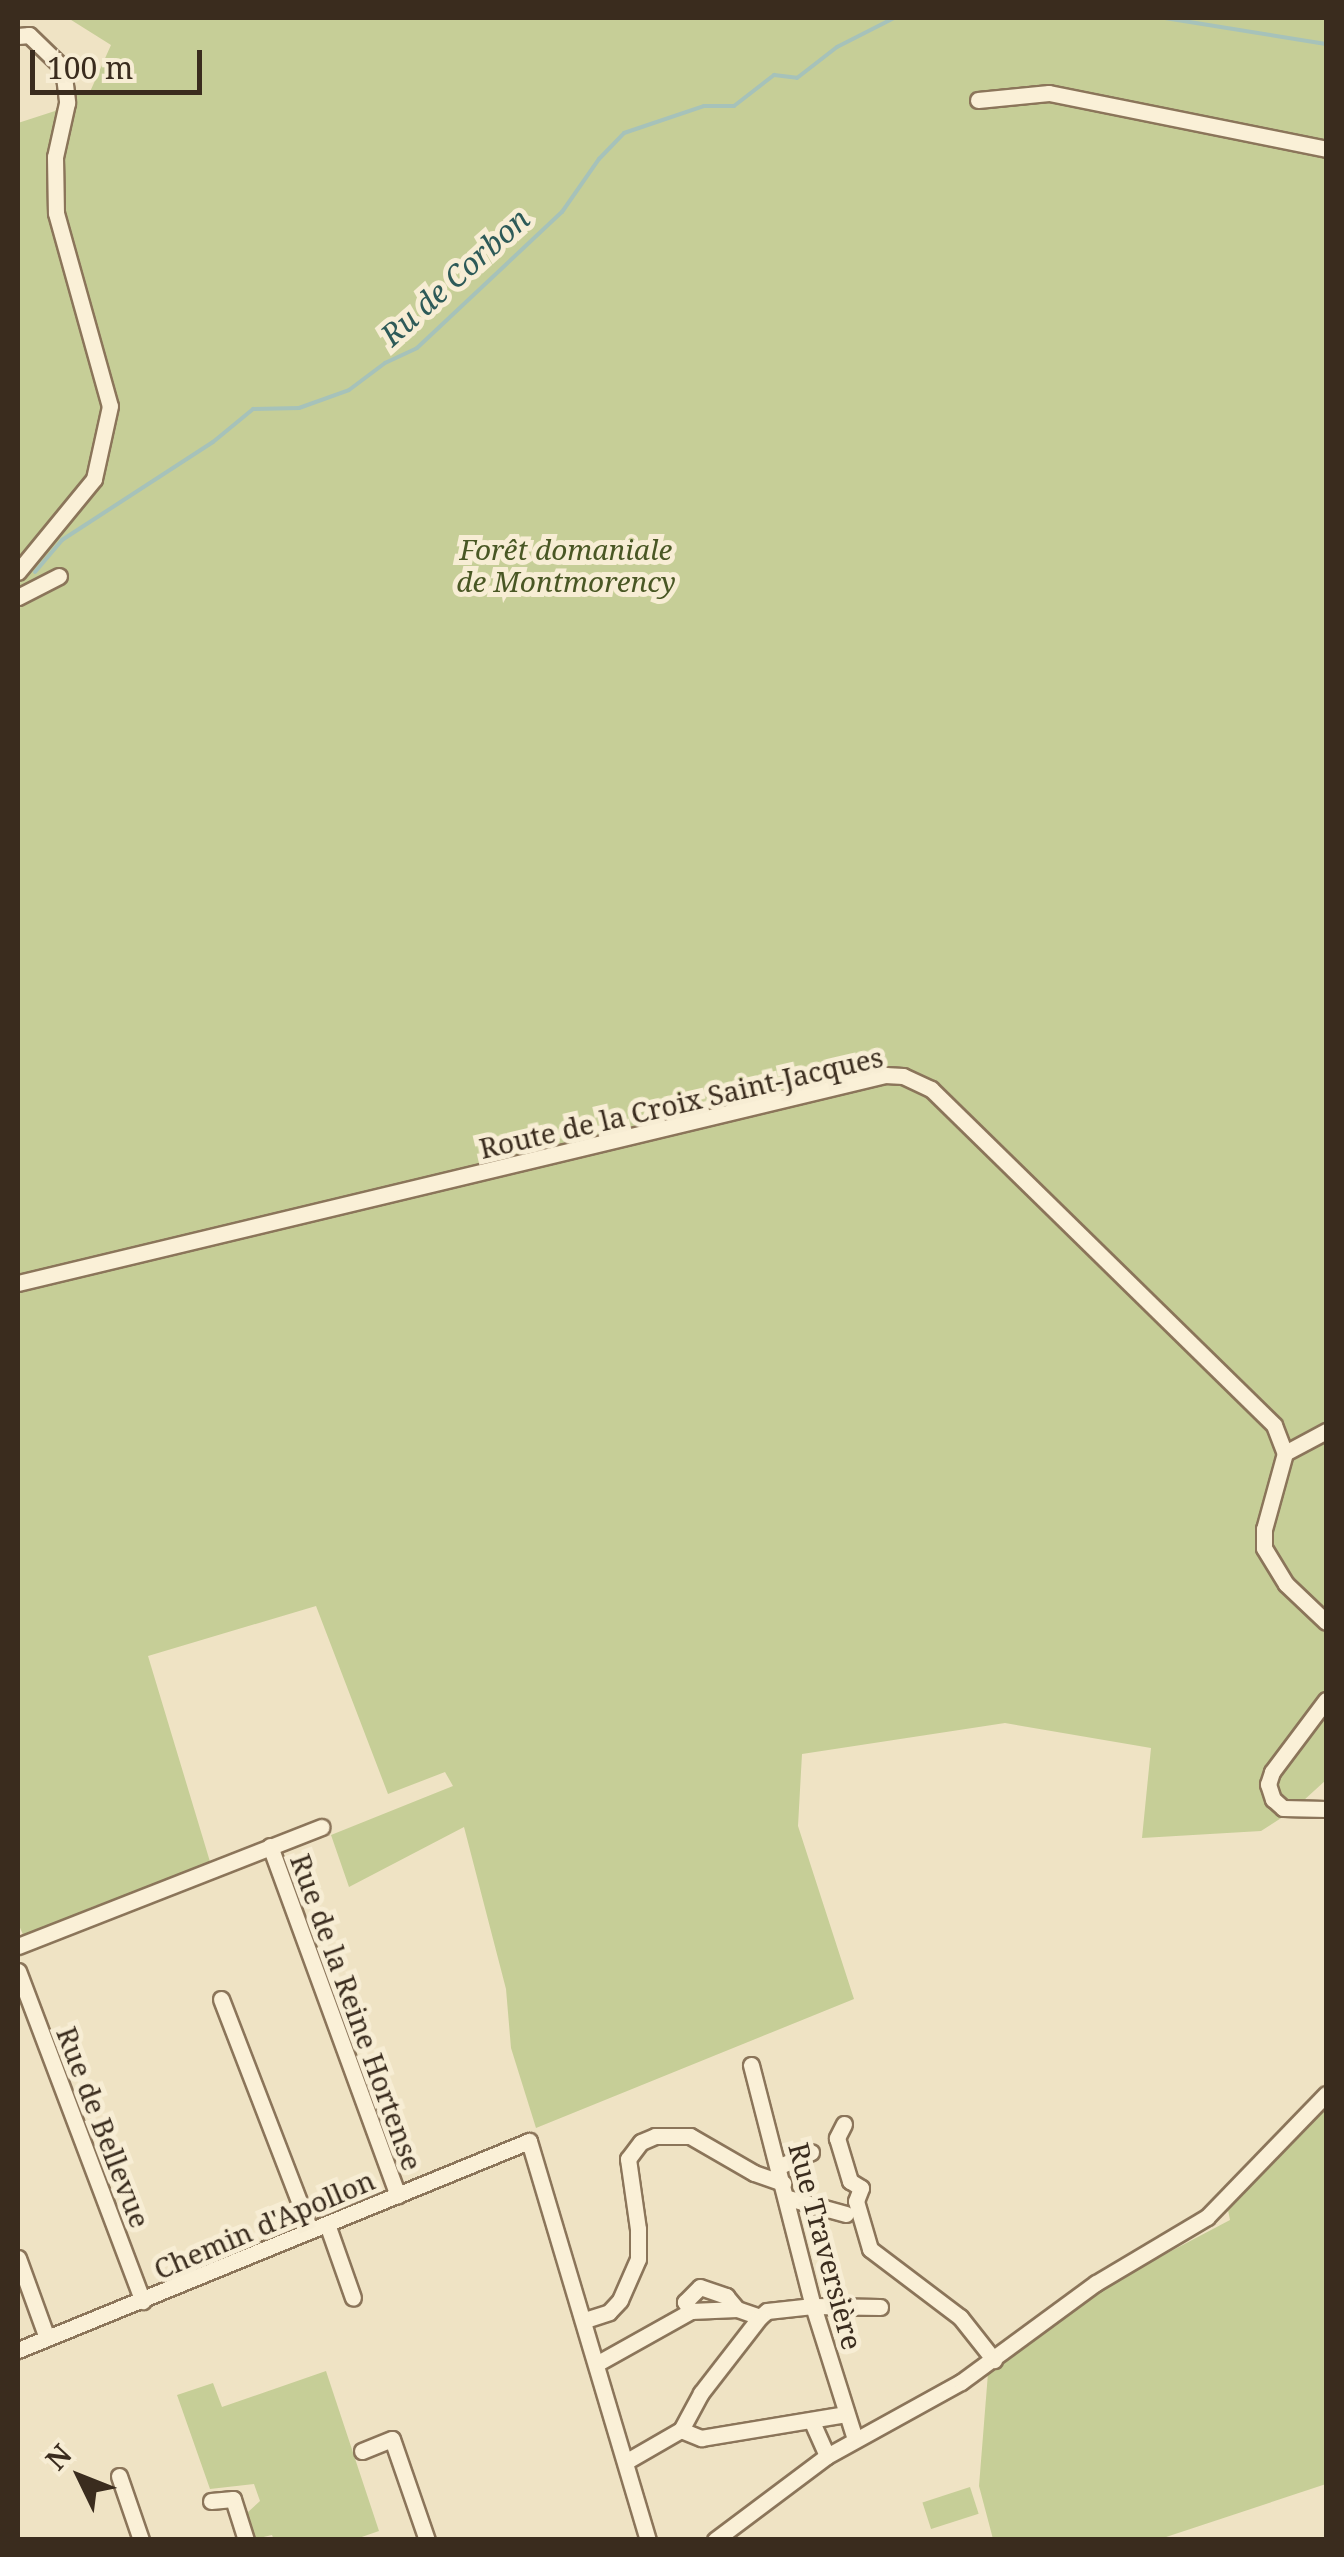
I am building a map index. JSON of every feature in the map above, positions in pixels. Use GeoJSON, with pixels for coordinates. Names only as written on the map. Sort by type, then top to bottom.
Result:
{"type":"FeatureCollection","features":[{"type":"Feature","properties":{"kind":"street"},"geometry":{"type":"LineString","coordinates":[[18,36],[29,36],[64,68],[67,102],[55,157],[56,213],[110,406],[94,479],[18,572]]}},
{"type":"Feature","properties":{"kind":"street"},"geometry":{"type":"LineString","coordinates":[[978,100],[1049,92],[1326,149]]}},
{"type":"Feature","properties":{"kind":"street"},"geometry":{"type":"LineString","coordinates":[[18,598],[59,576]]}},
{"type":"Feature","properties":{"kind":"street","name":"Route de la Croix Saint-Jacques"},"geometry":{"type":"LineString","coordinates":[[18,1283],[885,1076],[904,1076],[931,1089],[1156,1308],[1274,1425],[1285,1453]]}},
{"type":"Feature","properties":{"kind":"street"},"geometry":{"type":"LineString","coordinates":[[1326,1431],[1285,1453],[1264,1529],[1264,1548],[1286,1584],[1326,1622]]}},
{"type":"Feature","properties":{"kind":"street"},"geometry":{"type":"LineString","coordinates":[[1326,1700],[1272,1772],[1268,1784],[1273,1799],[1283,1808],[1326,1809]]}},
{"type":"Feature","properties":{"kind":"street"},"geometry":{"type":"LineString","coordinates":[[18,1946],[321,1827]]}},
{"type":"Feature","properties":{"kind":"street","name":"Rue de la Reine Hortense"},"geometry":{"type":"LineString","coordinates":[[270,1846],[398,2195]]}},
{"type":"Feature","properties":{"kind":"street","name":"Rue de Bellevue"},"geometry":{"type":"LineString","coordinates":[[18,1971],[143,2301]]}},
{"type":"Feature","properties":{"kind":"street"},"geometry":{"type":"LineString","coordinates":[[221,1999],[318,2227],[353,2298]]}},
{"type":"Feature","properties":{"kind":"street","name":"Rue Traversière"},"geometry":{"type":"LineString","coordinates":[[751,2065],[813,2306],[855,2439]]}},
{"type":"Feature","properties":{"kind":"street"},"geometry":{"type":"LineString","coordinates":[[715,2540],[826,2456],[961,2382],[1096,2283],[1207,2217],[1326,2094]]}},
{"type":"Feature","properties":{"kind":"street"},"geometry":{"type":"LineString","coordinates":[[844,2124],[837,2138],[850,2181],[861,2188],[856,2201],[870,2250],[960,2317],[994,2360]]}},
{"type":"Feature","properties":{"kind":"street"},"geometry":{"type":"LineString","coordinates":[[648,2540],[585,2320],[609,2312],[620,2300],[638,2259],[638,2228],[628,2159],[640,2142],[655,2136],[690,2136],[754,2173],[784,2182],[846,2214]]}},
{"type":"Feature","properties":{"kind":"street","name":"Chemin d'Apollon"},"geometry":{"type":"LineString","coordinates":[[18,2350],[529,2141],[585,2320]]}},
{"type":"Feature","properties":{"kind":"street"},"geometry":{"type":"LineString","coordinates":[[784,2182],[811,2152]]}},
{"type":"Feature","properties":{"kind":"street"},"geometry":{"type":"LineString","coordinates":[[18,2258],[47,2338]]}},
{"type":"Feature","properties":{"kind":"street"},"geometry":{"type":"LineString","coordinates":[[691,2311],[685,2302],[700,2288],[726,2296],[736,2309]]}},
{"type":"Feature","properties":{"kind":"street"},"geometry":{"type":"LineString","coordinates":[[627,2461],[681,2430],[701,2392],[767,2312],[813,2306],[880,2308]]}},
{"type":"Feature","properties":{"kind":"street"},"geometry":{"type":"LineString","coordinates":[[598,2364],[691,2311],[736,2309],[760,2317]]}},
{"type":"Feature","properties":{"kind":"street"},"geometry":{"type":"LineString","coordinates":[[681,2430],[701,2438],[846,2414]]}},
{"type":"Feature","properties":{"kind":"street"},"geometry":{"type":"LineString","coordinates":[[812,2422],[826,2456]]}},
{"type":"Feature","properties":{"kind":"street"},"geometry":{"type":"LineString","coordinates":[[362,2450],[392,2440],[427,2540]]}},
{"type":"Feature","properties":{"kind":"street"},"geometry":{"type":"LineString","coordinates":[[118,2476],[141,2540]]}},
{"type":"Feature","properties":{"kind":"street"},"geometry":{"type":"LineString","coordinates":[[211,2500],[233,2499],[246,2540]]}},
{"type":"Feature","properties":{"kind":"green space","name":"Forêt domaniale de Montmorency"},"geometry":{"type":"Polygon","coordinates":[[[68,18],[1326,18],[1326,1430],[1282,1463],[1326,1435],[1326,1780],[1292,1811],[1261,1831],[1142,1838],[1151,1748],[1005,1723],[802,1754],[798,1826],[854,1999],[536,2128],[511,2048],[506,1989],[464,1827],[349,1887],[331,1835],[453,1786],[445,1772],[388,1794],[316,1606],[148,1656],[211,1865],[92,1907],[24,1937],[18,1923],[18,123],[55,111],[66,94],[89,94],[111,45],[68,18]]]}},
{"type":"Feature","properties":{"kind":"green space"},"geometry":{"type":"Polygon","coordinates":[[[1326,2103],[1326,2484],[1157,2540],[993,2539],[979,2486],[988,2373],[1101,2288],[1230,2220],[1228,2210],[1326,2103]]]}},
{"type":"Feature","properties":{"kind":"green space"},"geometry":{"type":"Polygon","coordinates":[[[326,2371],[379,2531],[356,2539],[274,2540],[272,2535],[255,2539],[247,2513],[260,2501],[254,2484],[210,2489],[177,2395],[213,2383],[222,2407],[326,2371]]]}},
{"type":"Feature","properties":{"kind":"green space"},"geometry":{"type":"Polygon","coordinates":[[[970,2487],[979,2514],[931,2529],[922,2502],[970,2487]]]}},
{"type":"Feature","properties":{"kind":"waterway","name":"Ru de Corbon"},"geometry":{"type":"LineString","coordinates":[[35,572],[62,540],[213,442],[253,409],[299,408],[349,390],[385,363],[417,348],[562,212],[599,159],[624,133],[704,106],[734,106],[774,75],[797,78],[837,47],[894,18]]}},
{"type":"Feature","properties":{"kind":"waterway","name":"Ru de Corbon"},"geometry":{"type":"LineString","coordinates":[[1165,18],[1326,44]]}}]}
